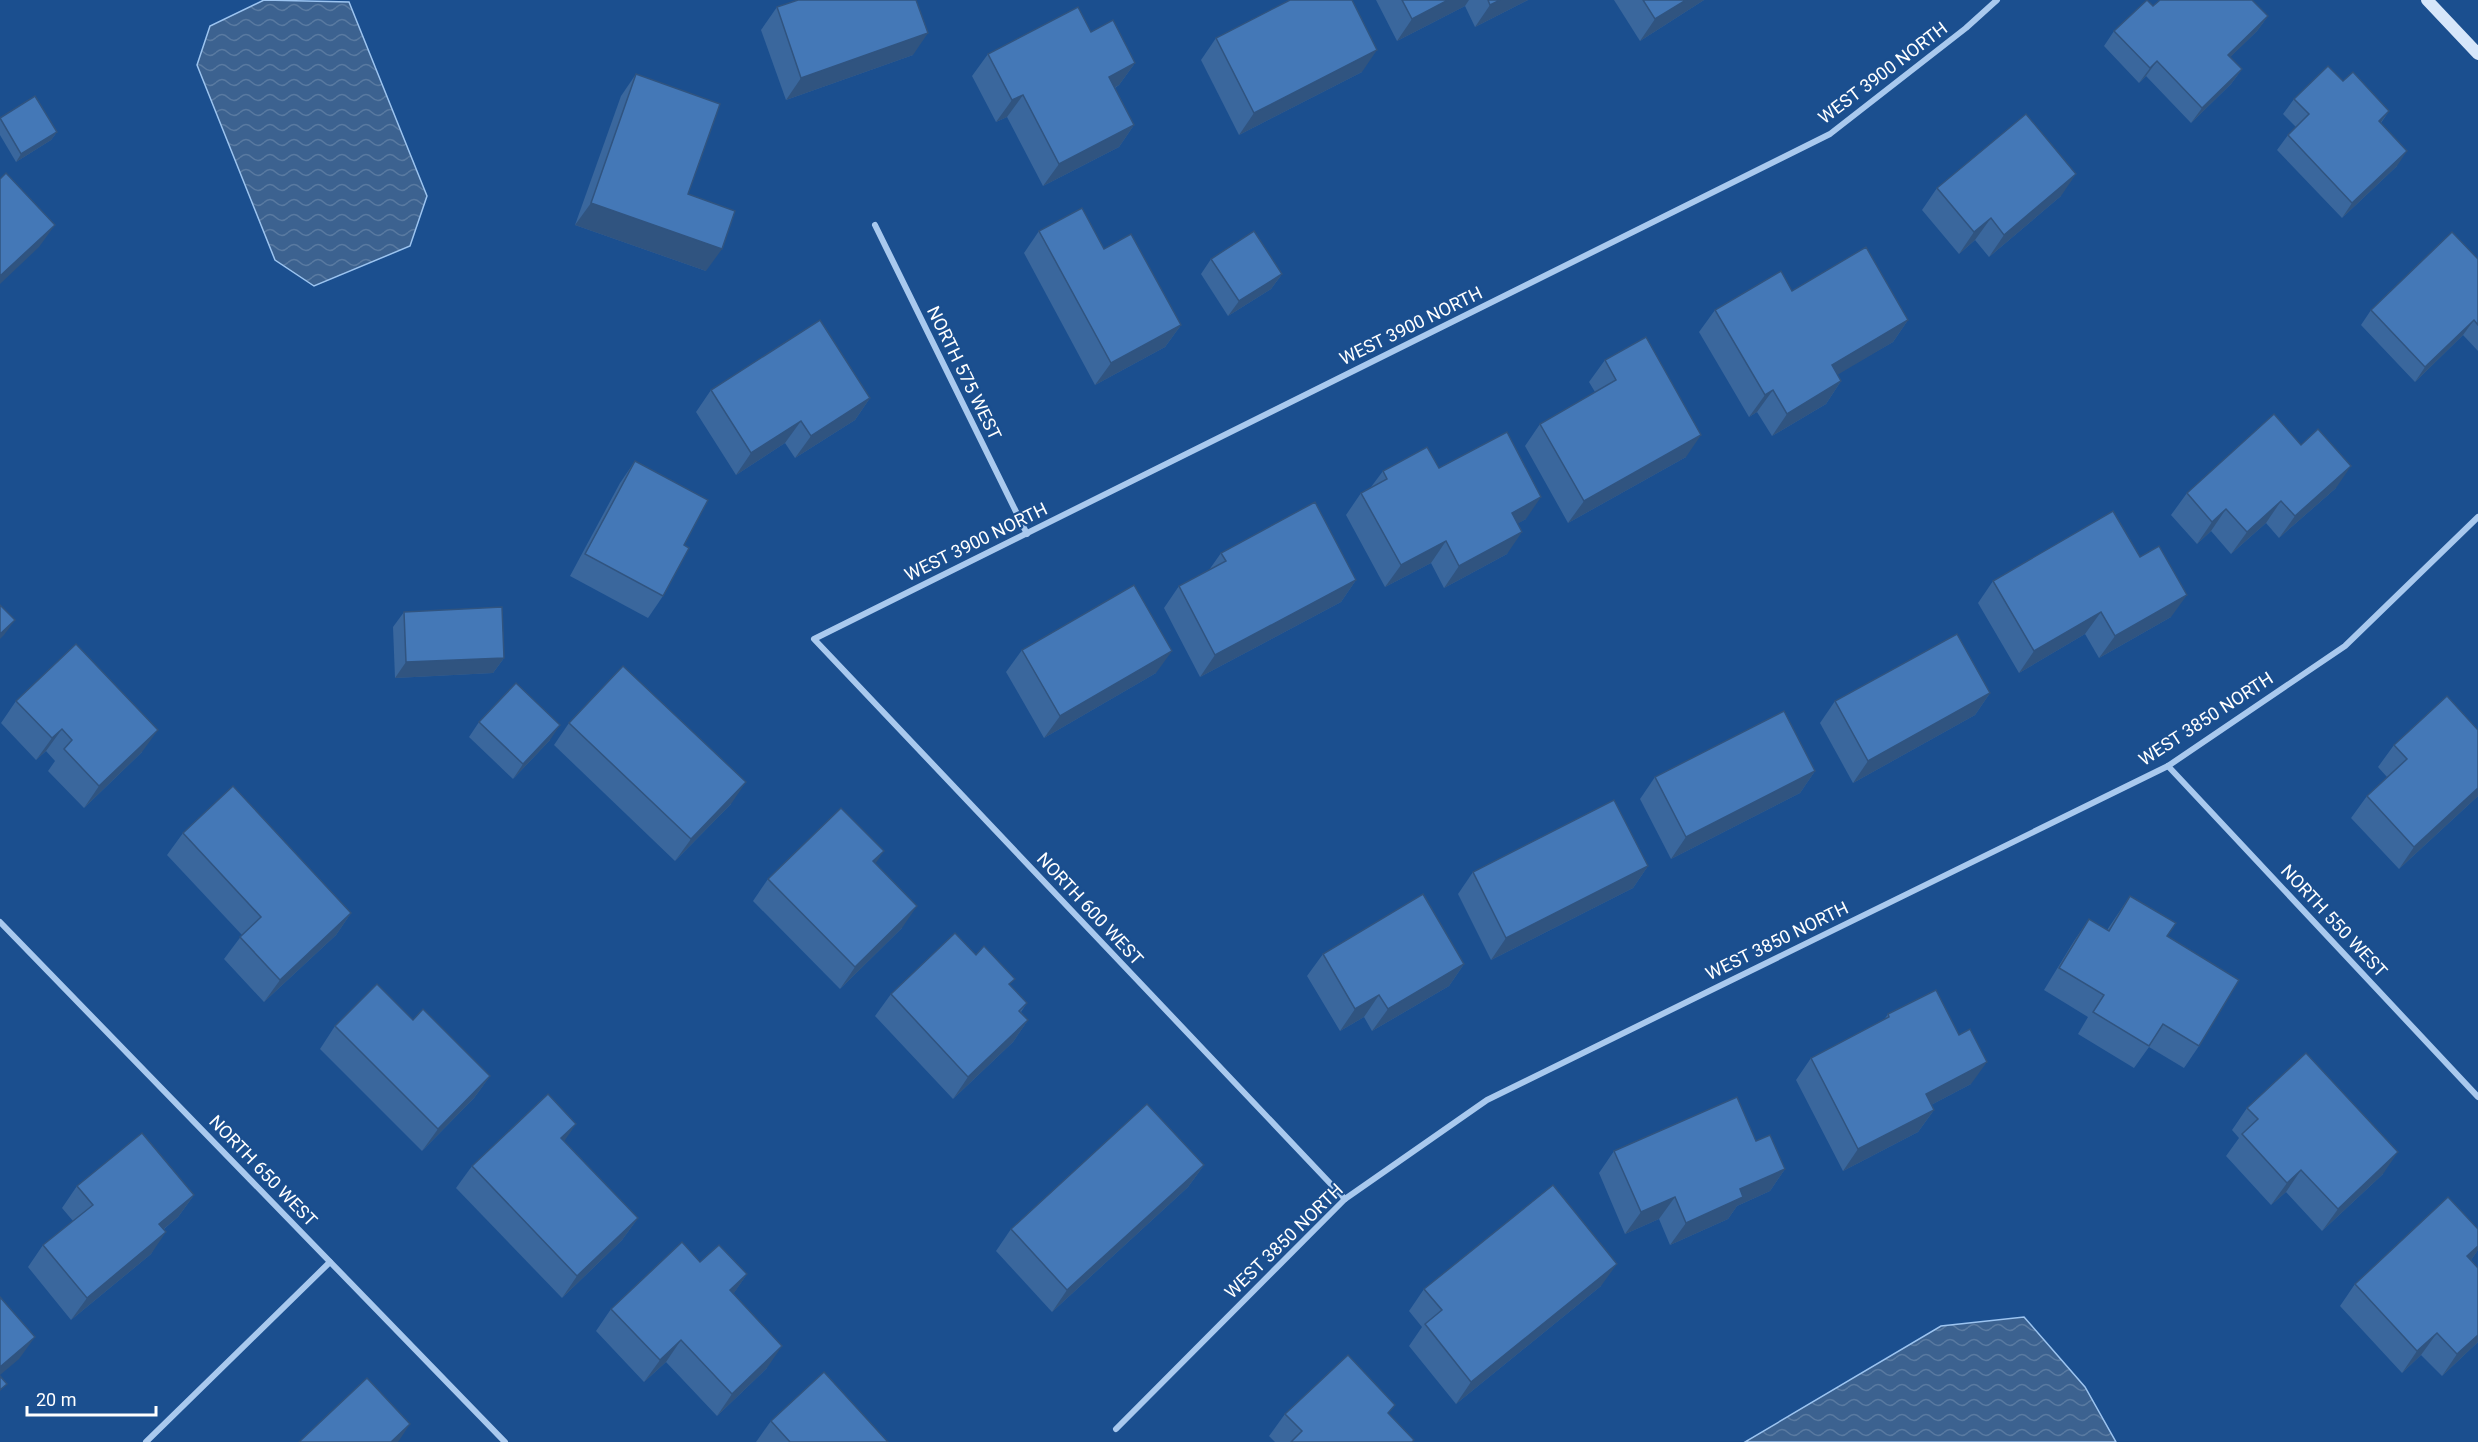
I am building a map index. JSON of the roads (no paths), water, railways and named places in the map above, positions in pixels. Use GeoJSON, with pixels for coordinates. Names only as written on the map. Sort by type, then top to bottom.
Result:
{"type":"FeatureCollection","features":[{"type":"Feature","properties":{"kind":"street","name":"WEST 3900 NORTH"},"geometry":{"type":"LineString","coordinates":[[814,639],[1830,134],[1966,28],[1997,0]]}},
{"type":"Feature","properties":{"kind":"street"},"geometry":{"type":"LineString","coordinates":[[2427,0],[2478,54]]}},
{"type":"Feature","properties":{"kind":"street","name":"NORTH 575 WEST"},"geometry":{"type":"LineString","coordinates":[[875,225],[1027,534]]}},
{"type":"Feature","properties":{"kind":"street","name":"WEST 3850 NORTH"},"geometry":{"type":"LineString","coordinates":[[1116,1429],[1345,1199],[1487,1100],[2168,766],[2345,646],[2478,517]]}},
{"type":"Feature","properties":{"kind":"street","name":"NORTH 600 WEST"},"geometry":{"type":"LineString","coordinates":[[814,639],[1345,1199]]}},
{"type":"Feature","properties":{"kind":"street","name":"NORTH 550 WEST"},"geometry":{"type":"LineString","coordinates":[[2168,766],[2478,1097]]}},
{"type":"Feature","properties":{"kind":"street","name":"NORTH 650 WEST"},"geometry":{"type":"LineString","coordinates":[[0,922],[505,1442]]}},
{"type":"Feature","properties":{"kind":"street"},"geometry":{"type":"LineString","coordinates":[[146,1442],[330,1262]]}},
{"type":"Feature","properties":{"kind":"water"},"geometry":{"type":"Polygon","coordinates":[[[264,0],[349,2],[427,196],[410,246],[314,286],[275,260],[197,65],[210,26],[264,0]]]}},
{"type":"Feature","properties":{"kind":"water"},"geometry":{"type":"Polygon","coordinates":[[[2024,1317],[2085,1387],[2116,1442],[1745,1442],[1941,1326],[2024,1317]]]}}]}
